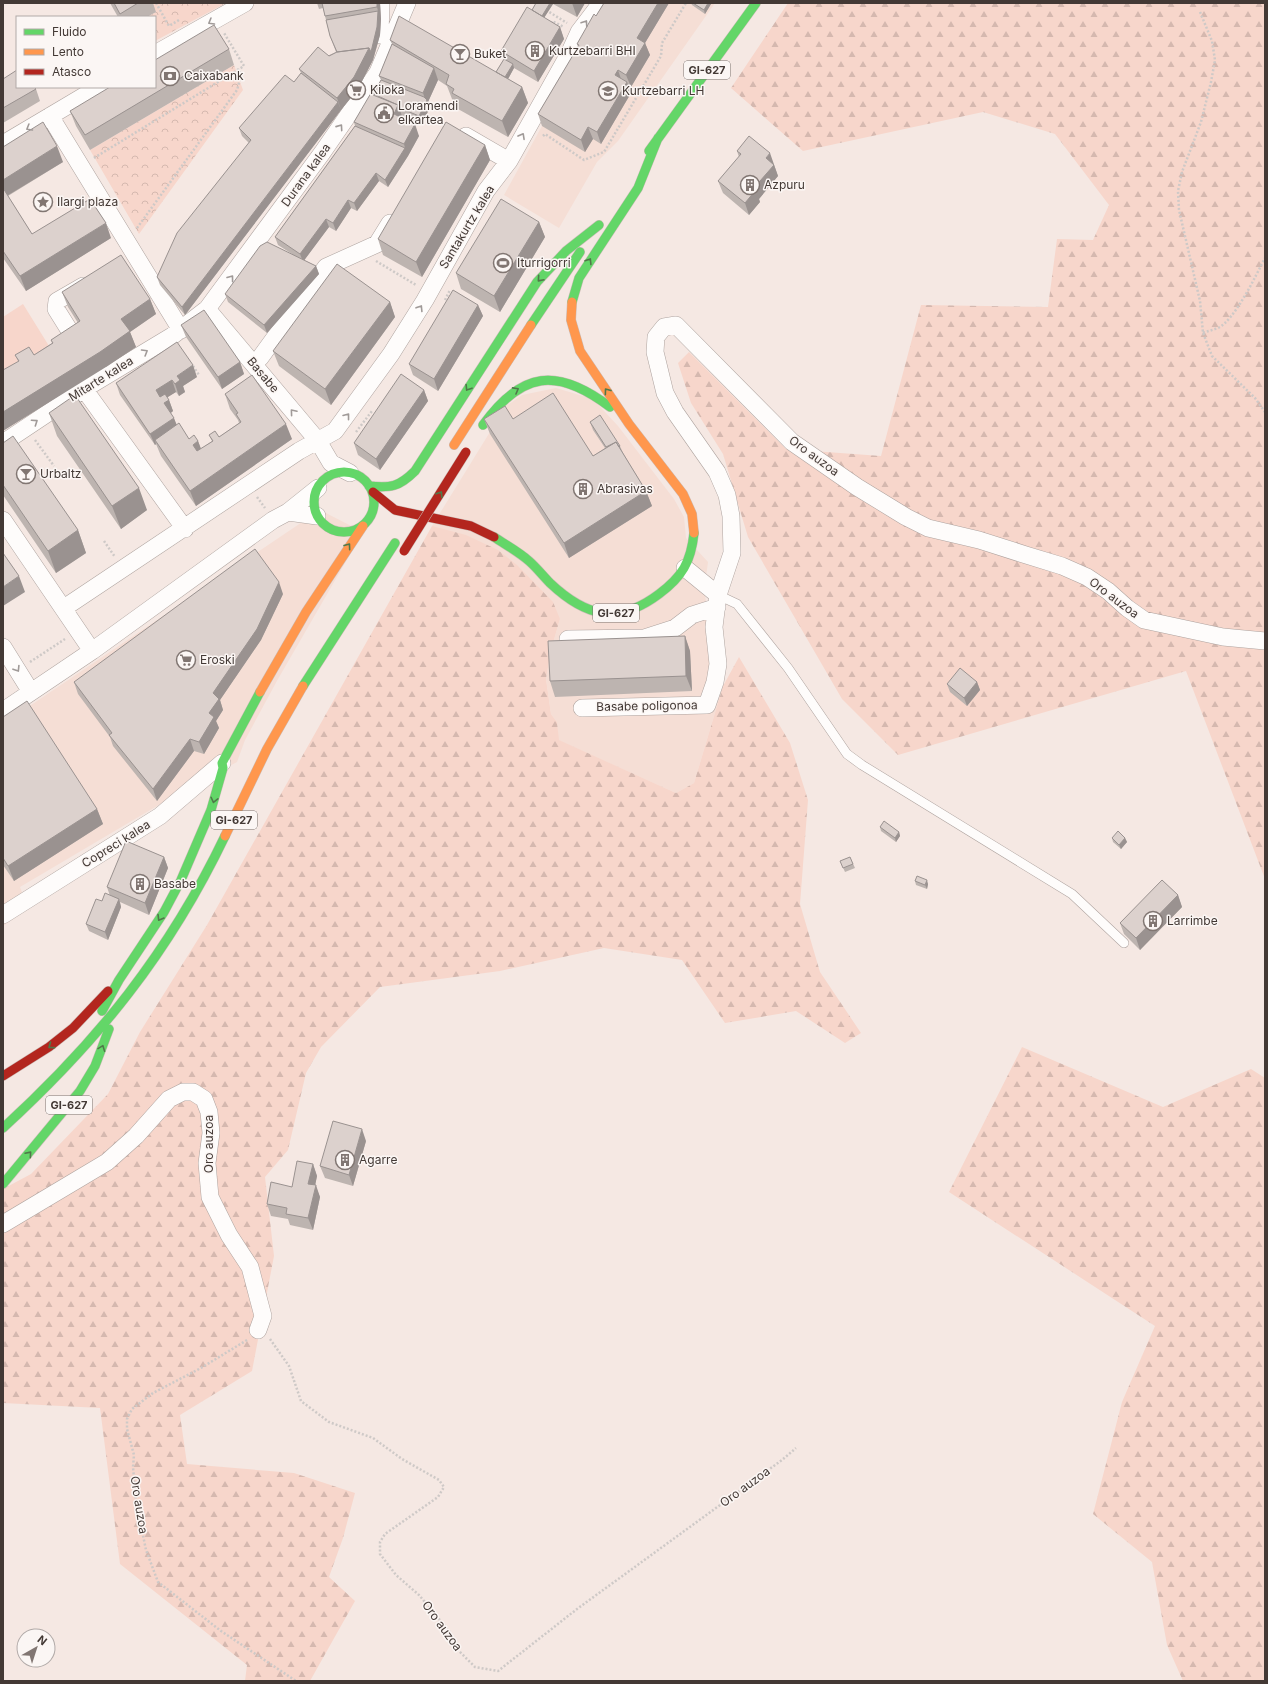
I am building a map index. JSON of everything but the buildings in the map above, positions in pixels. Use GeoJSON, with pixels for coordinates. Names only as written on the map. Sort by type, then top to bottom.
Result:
{"type":"FeatureCollection","features":[{"type":"Feature","properties":{"kind":"main road","name":"GI-627"},"geometry":{"type":"LineString","coordinates":[[633,175],[756,3]]}},
{"type":"Feature","properties":{"kind":"main road","name":"GI-627"},"geometry":{"type":"LineString","coordinates":[[350,473],[360,476],[388,513],[471,526],[489,533],[530,561],[551,584],[578,605],[601,614],[623,613],[643,606],[670,586],[685,568],[692,551],[694,532],[692,514],[683,494],[629,424],[580,351],[571,320],[573,296],[579,278],[638,188],[658,138]]}},
{"type":"Feature","properties":{"kind":"main road"},"geometry":{"type":"LineString","coordinates":[[371,489],[389,488],[406,479],[414,471],[536,282],[566,251],[601,221],[510,357],[452,448]]}},
{"type":"Feature","properties":{"kind":"main road","name":"GI-627"},"geometry":{"type":"LineString","coordinates":[[477,434],[497,404],[506,396],[519,388],[546,380],[571,382],[583,387],[598,396],[629,424]]}},
{"type":"Feature","properties":{"kind":"main road"},"geometry":{"type":"LineString","coordinates":[[402,554],[468,449]]}},
{"type":"Feature","properties":{"kind":"main road"},"geometry":{"type":"LineString","coordinates":[[326,476],[314,497],[314,506],[317,516],[334,534],[350,532],[388,513]]}},
{"type":"Feature","properties":{"kind":"main road","name":"GI-627"},"geometry":{"type":"LineString","coordinates":[[3,1076],[49,1047],[73,1028],[119,980],[149,938],[181,880],[211,810],[223,768],[222,763],[278,658],[334,566],[365,524],[374,507],[371,489]]}},
{"type":"Feature","properties":{"kind":"main road"},"geometry":{"type":"LineString","coordinates":[[407,523],[419,504]]}},
{"type":"Feature","properties":{"kind":"main road","name":"GI-627"},"geometry":{"type":"LineString","coordinates":[[3,1128],[65,1071],[115,1014],[175,928],[225,837],[267,749],[293,703],[397,540]]}},
{"type":"Feature","properties":{"kind":"main road"},"geometry":{"type":"LineString","coordinates":[[334,552],[334,566]]}},
{"type":"Feature","properties":{"kind":"main road","name":"GI-627"},"geometry":{"type":"LineString","coordinates":[[345,621],[377,590]]}},
{"type":"Feature","properties":{"kind":"main road","name":"GI-627"},"geometry":{"type":"LineString","coordinates":[[96,1019],[110,999],[119,980]]}},
{"type":"Feature","properties":{"kind":"main road","name":"GI-627"},"geometry":{"type":"LineString","coordinates":[[3,1184],[80,1091],[95,1066],[115,1014]]}},
{"type":"Feature","properties":{"kind":"main road","name":"GI-627"},"geometry":{"type":"LineString","coordinates":[[33,1102],[39,1085],[59,1059]]}},
{"type":"Feature","properties":{"kind":"street"},"geometry":{"type":"LineString","coordinates":[[156,53],[244,3]]}},
{"type":"Feature","properties":{"kind":"street"},"geometry":{"type":"LineString","coordinates":[[381,3],[380,35],[405,31],[418,39]]}},
{"type":"Feature","properties":{"kind":"street","name":"Durana kalea"},"geometry":{"type":"LineString","coordinates":[[181,330],[207,308],[265,244],[378,72],[406,3]]}},
{"type":"Feature","properties":{"kind":"street","name":"Santakurtz kalea"},"geometry":{"type":"LineString","coordinates":[[64,608],[185,529],[299,451],[335,431],[391,354],[436,280],[486,191],[509,161],[569,54],[579,32],[601,3]]}},
{"type":"Feature","properties":{"kind":"street"},"geometry":{"type":"LineString","coordinates":[[3,144],[97,88]]}},
{"type":"Feature","properties":{"kind":"street"},"geometry":{"type":"LineString","coordinates":[[50,116],[129,257],[181,330]]}},
{"type":"Feature","properties":{"kind":"street"},"geometry":{"type":"LineString","coordinates":[[452,127],[509,161]]}},
{"type":"Feature","properties":{"kind":"street"},"geometry":{"type":"LineString","coordinates":[[260,358],[314,269],[326,267],[377,244],[397,212]]}},
{"type":"Feature","properties":{"kind":"street"},"geometry":{"type":"LineString","coordinates":[[70,333],[56,309],[57,302],[97,277]]}},
{"type":"Feature","properties":{"kind":"street","name":"Basabe"},"geometry":{"type":"LineString","coordinates":[[207,308],[318,441],[326,476]]}},
{"type":"Feature","properties":{"kind":"street","name":"Oro auzoa"},"geometry":{"type":"LineString","coordinates":[[718,601],[732,554],[731,516],[727,495],[717,472],[675,412],[665,393],[655,352],[656,337],[664,327],[676,325],[792,442],[857,487],[911,520],[928,528],[979,540],[1062,566],[1081,574],[1108,591],[1127,608],[1144,620],[1223,637],[1265,641]]}},
{"type":"Feature","properties":{"kind":"street","name":"Mitarte kalea"},"geometry":{"type":"LineString","coordinates":[[3,443],[84,389],[181,330]]}},
{"type":"Feature","properties":{"kind":"street"},"geometry":{"type":"LineString","coordinates":[[84,389],[185,529]]}},
{"type":"Feature","properties":{"kind":"street"},"geometry":{"type":"LineString","coordinates":[[3,711],[92,651],[273,520],[288,512],[326,476],[350,473]]}},
{"type":"Feature","properties":{"kind":"street"},"geometry":{"type":"LineString","coordinates":[[288,512],[317,516]]}},
{"type":"Feature","properties":{"kind":"street"},"geometry":{"type":"LineString","coordinates":[[3,520],[92,651]]}},
{"type":"Feature","properties":{"kind":"street"},"geometry":{"type":"LineString","coordinates":[[568,639],[644,638],[675,628],[692,615],[718,601],[685,568]]}},
{"type":"Feature","properties":{"kind":"street","name":"Basabe poligonoa"},"geometry":{"type":"LineString","coordinates":[[582,708],[707,705],[715,682],[718,664],[714,627],[718,601]]}},
{"type":"Feature","properties":{"kind":"street"},"geometry":{"type":"LineString","coordinates":[[3,647],[31,692]]}},
{"type":"Feature","properties":{"kind":"street","name":"Copreci kalea"},"geometry":{"type":"LineString","coordinates":[[3,915],[160,816],[222,763]]}},
{"type":"Feature","properties":{"kind":"street","name":"Oro auzoa"},"geometry":{"type":"LineString","coordinates":[[3,1224],[106,1162],[136,1136],[169,1099],[183,1092],[192,1092],[204,1099],[210,1112],[211,1133],[207,1163],[210,1197],[229,1235],[250,1267],[263,1316],[258,1330]]}},
{"type":"Feature","properties":{"kind":"lane"},"geometry":{"type":"LineString","coordinates":[[718,601],[737,604],[788,668],[847,754],[862,765],[1072,894],[1124,943]]}},
{"type":"Feature","properties":{"kind":"path"},"geometry":{"type":"LineString","coordinates":[[156,3],[169,26],[181,19]]}},
{"type":"Feature","properties":{"kind":"path"},"geometry":{"type":"LineString","coordinates":[[542,139],[545,134],[584,160],[604,152],[661,56],[662,43],[686,3]]}},
{"type":"Feature","properties":{"kind":"path"},"geometry":{"type":"LineString","coordinates":[[544,9],[567,22],[564,28],[552,21],[549,26]]}},
{"type":"Feature","properties":{"kind":"path"},"geometry":{"type":"LineString","coordinates":[[1200,12],[1212,42],[1214,60],[1211,82],[1201,122],[1182,172],[1178,191],[1179,210],[1200,301],[1203,333],[1212,356],[1255,398],[1265,412]]}},
{"type":"Feature","properties":{"kind":"path"},"geometry":{"type":"LineString","coordinates":[[88,162],[244,66],[223,31]]}},
{"type":"Feature","properties":{"kind":"path"},"geometry":{"type":"LineString","coordinates":[[137,229],[237,90],[241,76],[239,69]]}},
{"type":"Feature","properties":{"kind":"path"},"geometry":{"type":"LineString","coordinates":[[360,251],[420,287],[426,276],[436,280]]}},
{"type":"Feature","properties":{"kind":"path"},"geometry":{"type":"LineString","coordinates":[[1203,333],[1219,328],[1231,315],[1251,286],[1265,258]]}},
{"type":"Feature","properties":{"kind":"path"},"geometry":{"type":"LineString","coordinates":[[191,364],[199,375]]}},
{"type":"Feature","properties":{"kind":"path"},"geometry":{"type":"LineString","coordinates":[[40,448],[54,466]]}},
{"type":"Feature","properties":{"kind":"path"},"geometry":{"type":"LineString","coordinates":[[18,670],[78,630]]}},
{"type":"Feature","properties":{"kind":"path","name":"Oro auzoa"},"geometry":{"type":"LineString","coordinates":[[296,1681],[221,1631],[158,1582],[146,1550],[139,1516],[134,1486],[134,1455],[127,1429],[127,1419],[132,1409],[142,1400],[252,1338],[258,1330],[272,1340],[289,1366],[301,1401],[329,1422],[373,1438],[402,1460],[439,1480],[444,1487],[438,1497],[385,1534],[380,1542],[380,1554],[396,1575],[419,1595],[449,1631],[458,1650],[475,1667],[498,1671],[577,1609],[782,1460],[796,1448]]}},
{"type":"Feature","properties":{"kind":"shaded area","name":"Kurtzebarri LH"},"geometry":{"type":"Polygon","coordinates":[[[615,3],[715,3],[618,141],[597,162],[559,228],[504,195],[542,126],[615,3]]]}},
{"type":"Feature","properties":{"kind":"shaded area"},"geometry":{"type":"Polygon","coordinates":[[[556,388],[593,399],[618,426],[674,499],[684,517],[686,538],[708,562],[704,591],[723,686],[694,783],[676,793],[558,740],[557,722],[551,714],[546,679],[551,650],[560,619],[432,526],[506,406],[522,395],[556,388]]]}},
{"type":"Feature","properties":{"kind":"shaded area"},"geometry":{"type":"Polygon","coordinates":[[[320,510],[363,532],[278,679],[245,740],[237,762],[179,793],[20,887],[28,909],[3,926],[3,724],[320,510]]]}},
{"type":"Feature","properties":{"kind":"green space"},"geometry":{"type":"Polygon","coordinates":[[[151,3],[226,3],[156,40],[156,16],[149,16],[156,12],[151,3]]]}},
{"type":"Feature","properties":{"kind":"green space"},"geometry":{"type":"Polygon","coordinates":[[[788,3],[1265,3],[1265,879],[1186,671],[898,755],[842,699],[748,537],[723,454],[691,403],[678,363],[689,352],[786,449],[881,456],[921,305],[1048,307],[1057,239],[1093,240],[1109,205],[1055,134],[983,112],[803,151],[731,88],[788,3]]]}},
{"type":"Feature","properties":{"kind":"green space"},"geometry":{"type":"Polygon","coordinates":[[[234,65],[243,90],[139,234],[90,150],[234,65]]]}},
{"type":"Feature","properties":{"kind":"green space"},"geometry":{"type":"Polygon","coordinates":[[[23,304],[49,346],[3,375],[3,317],[23,304]]]}},
{"type":"Feature","properties":{"kind":"green space"},"geometry":{"type":"Polygon","coordinates":[[[432,526],[466,535],[498,550],[517,565],[553,602],[560,619],[551,650],[546,679],[551,714],[557,722],[559,740],[676,793],[694,783],[723,686],[739,657],[790,743],[808,800],[800,904],[820,972],[861,1033],[845,1043],[796,1011],[725,1023],[682,960],[604,948],[500,971],[380,987],[321,1047],[306,1073],[288,1150],[265,1177],[274,1256],[252,1371],[180,1415],[187,1464],[294,1473],[355,1493],[343,1538],[329,1577],[355,1601],[310,1681],[245,1681],[247,1665],[120,1564],[100,1408],[3,1403],[3,1189],[31,1174],[108,1094],[140,1032],[207,925],[432,526]]]}},
{"type":"Feature","properties":{"kind":"green space"},"geometry":{"type":"Polygon","coordinates":[[[1022,1047],[1163,1107],[1251,1069],[1265,1078],[1265,1679],[1263,1681],[1183,1681],[1167,1645],[1152,1562],[1093,1514],[1122,1402],[1155,1326],[949,1192],[1022,1047]]]}},
{"type":"Feature","properties":{"kind":"traffic: fast"},"geometry":{"type":"LineString","coordinates":[[649,151],[756,3]]}},
{"type":"Feature","properties":{"kind":"traffic: fast"},"geometry":{"type":"LineString","coordinates":[[572,302],[579,278],[638,188],[658,138]]}},
{"type":"Feature","properties":{"kind":"traffic: fast"},"geometry":{"type":"LineString","coordinates":[[369,486],[383,487],[394,485],[404,480],[415,471],[537,282],[566,251],[599,225]]}},
{"type":"Feature","properties":{"kind":"traffic: fast"},"geometry":{"type":"LineString","coordinates":[[531,325],[580,252]]}},
{"type":"Feature","properties":{"kind":"traffic: fast"},"geometry":{"type":"LineString","coordinates":[[483,425],[497,407],[512,394],[526,385],[541,381],[557,381],[573,385],[591,394],[610,407]]}},
{"type":"Feature","properties":{"kind":"traffic: fast"},"geometry":{"type":"LineString","coordinates":[[344,472],[361,477],[369,485],[374,502],[369,519],[361,527],[344,532],[327,527],[319,519],[314,502],[319,485],[327,477],[344,472]]}},
{"type":"Feature","properties":{"kind":"traffic: fast"},"geometry":{"type":"LineString","coordinates":[[494,537],[535,566],[563,595],[589,610],[603,613],[616,613],[630,610],[644,604],[667,588],[674,581],[688,561],[694,533]]}},
{"type":"Feature","properties":{"kind":"traffic: fast"},"geometry":{"type":"LineString","coordinates":[[303,686],[395,543]]}},
{"type":"Feature","properties":{"kind":"traffic: fast"},"geometry":{"type":"LineString","coordinates":[[102,1011],[119,980],[164,912],[181,880],[211,810],[223,768],[222,763],[260,692]]}},
{"type":"Feature","properties":{"kind":"traffic: fast"},"geometry":{"type":"LineString","coordinates":[[3,1128],[70,1062],[129,993],[180,919],[225,836]]}},
{"type":"Feature","properties":{"kind":"traffic: fast"},"geometry":{"type":"LineString","coordinates":[[3,1184],[80,1091],[95,1066],[109,1029]]}},
{"type":"Feature","properties":{"kind":"traffic: slow"},"geometry":{"type":"LineString","coordinates":[[572,302],[571,320],[580,351],[629,424],[683,494],[692,514],[694,533]]}},
{"type":"Feature","properties":{"kind":"traffic: slow"},"geometry":{"type":"LineString","coordinates":[[454,445],[531,325]]}},
{"type":"Feature","properties":{"kind":"traffic: slow"},"geometry":{"type":"LineString","coordinates":[[260,692],[306,612],[363,526]]}},
{"type":"Feature","properties":{"kind":"traffic: slow"},"geometry":{"type":"LineString","coordinates":[[225,836],[267,749],[303,686]]}},
{"type":"Feature","properties":{"kind":"traffic: jam"},"geometry":{"type":"LineString","coordinates":[[404,551],[466,452]]}},
{"type":"Feature","properties":{"kind":"traffic: jam"},"geometry":{"type":"LineString","coordinates":[[373,492],[395,510],[471,526],[494,537]]}},
{"type":"Feature","properties":{"kind":"traffic: jam"},"geometry":{"type":"LineString","coordinates":[[3,1076],[49,1047],[73,1028],[108,991]]}},
{"type":"Feature","properties":{"kind":"place","name":"Kurtzebarri BHI"},"geometry":{"type":"Point","coordinates":[535,51]}},
{"type":"Feature","properties":{"kind":"place","name":"Buket"},"geometry":{"type":"Point","coordinates":[460,54]}},
{"type":"Feature","properties":{"kind":"place","name":"Caixabank"},"geometry":{"type":"Point","coordinates":[170,76]}},
{"type":"Feature","properties":{"kind":"place","name":"Kiloka"},"geometry":{"type":"Point","coordinates":[356,90]}},
{"type":"Feature","properties":{"kind":"place","name":"Kurtzebarri LH"},"geometry":{"type":"Point","coordinates":[608,91]}},
{"type":"Feature","properties":{"kind":"place","name":"Loramendi elkartea"},"geometry":{"type":"Point","coordinates":[384,113]}},
{"type":"Feature","properties":{"kind":"place","name":"Azpuru"},"geometry":{"type":"Point","coordinates":[750,185]}},
{"type":"Feature","properties":{"kind":"place","name":"Ilargi plaza"},"geometry":{"type":"Point","coordinates":[43,202]}},
{"type":"Feature","properties":{"kind":"place","name":"Iturrigorri"},"geometry":{"type":"Point","coordinates":[503,263]}},
{"type":"Feature","properties":{"kind":"place","name":"Urbaltz"},"geometry":{"type":"Point","coordinates":[26,474]}},
{"type":"Feature","properties":{"kind":"place","name":"Abrasivas"},"geometry":{"type":"Point","coordinates":[583,489]}},
{"type":"Feature","properties":{"kind":"place","name":"Eroski"},"geometry":{"type":"Point","coordinates":[186,660]}},
{"type":"Feature","properties":{"kind":"place","name":"Basabe"},"geometry":{"type":"Point","coordinates":[140,884]}},
{"type":"Feature","properties":{"kind":"place","name":"Larrimbe"},"geometry":{"type":"Point","coordinates":[1153,921]}},
{"type":"Feature","properties":{"kind":"place","name":"Agarre"},"geometry":{"type":"Point","coordinates":[345,1160]}}]}
